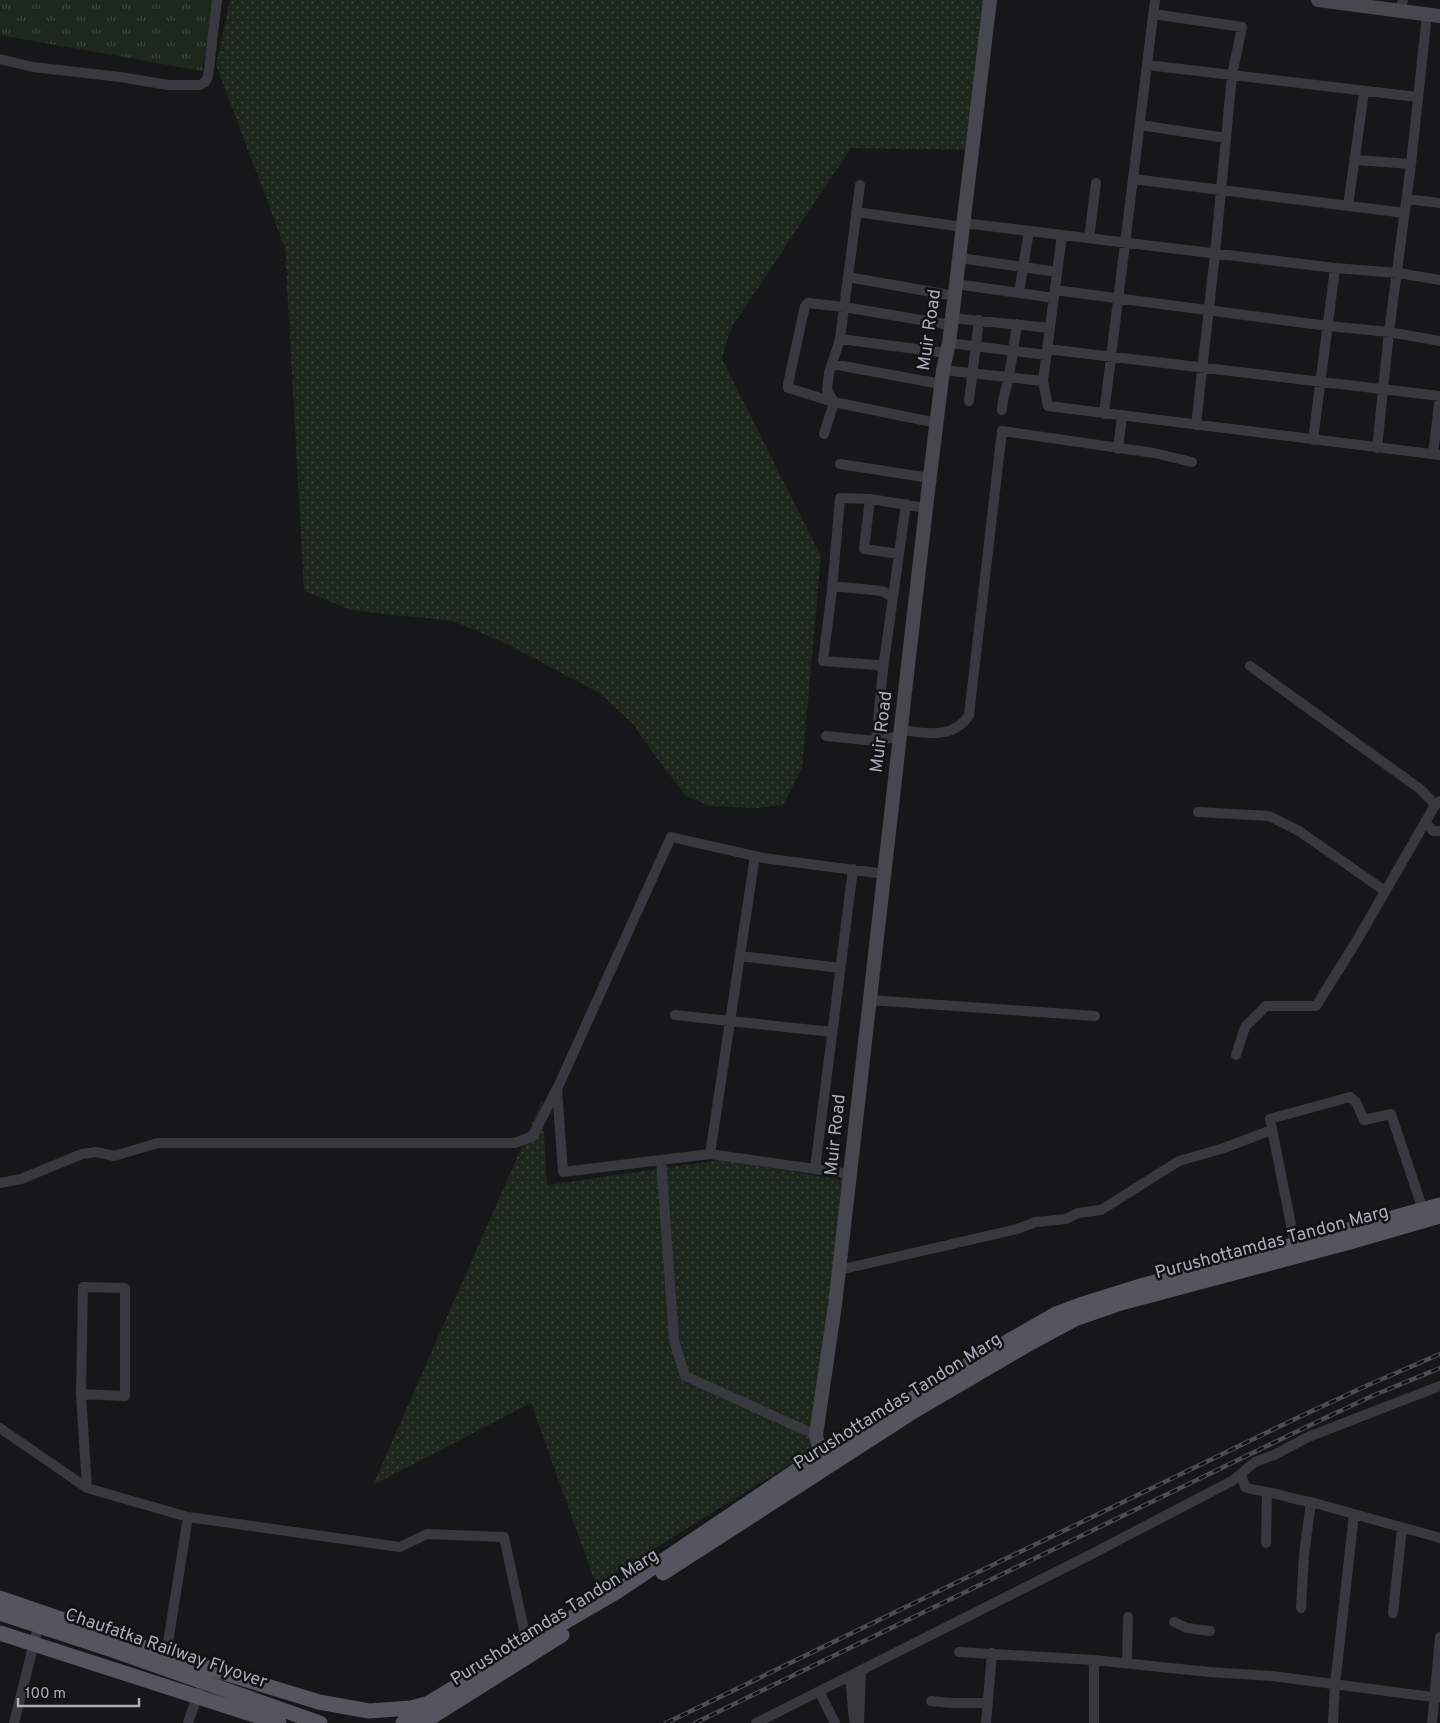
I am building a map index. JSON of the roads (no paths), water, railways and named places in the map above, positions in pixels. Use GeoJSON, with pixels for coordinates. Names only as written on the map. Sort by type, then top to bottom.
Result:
{"type":"FeatureCollection","features":[{"type":"Feature","properties":{"kind":"main road","name":"Muir Road"},"geometry":{"type":"LineString","coordinates":[[822,1462],[816,1435],[839,1270],[926,508],[941,384],[956,290],[990,0]]}},
{"type":"Feature","properties":{"kind":"main road"},"geometry":{"type":"LineString","coordinates":[[1318,0],[1402,5],[1433,15]]}},
{"type":"Feature","properties":{"kind":"main road"},"geometry":{"type":"LineString","coordinates":[[404,1723],[427,1704],[618,1592],[1018,1335],[1056,1314],[1119,1293],[1440,1205]]}},
{"type":"Feature","properties":{"kind":"main road","name":"Purushottamdas Tandon Marg"},"geometry":{"type":"LineString","coordinates":[[422,1723],[582,1622],[682,1562],[822,1462],[1075,1319],[1121,1303],[1342,1245],[1440,1216]]}},
{"type":"Feature","properties":{"kind":"main road"},"geometry":{"type":"LineString","coordinates":[[0,1598],[166,1655],[319,1702],[369,1711],[411,1708],[427,1704]]}},
{"type":"Feature","properties":{"kind":"main road","name":"Chaufatka Railway Flyover"},"geometry":{"type":"LineString","coordinates":[[0,1613],[320,1723]]}},
{"type":"Feature","properties":{"kind":"main road"},"geometry":{"type":"LineString","coordinates":[[0,1623],[34,1639],[292,1723]]}},
{"type":"Feature","properties":{"kind":"main road"},"geometry":{"type":"LineString","coordinates":[[0,1633],[34,1639]]}},
{"type":"Feature","properties":{"kind":"main road"},"geometry":{"type":"LineString","coordinates":[[198,1693],[278,1723]]}},
{"type":"Feature","properties":{"kind":"street"},"geometry":{"type":"LineString","coordinates":[[0,59],[33,66],[168,85],[200,85],[206,82],[208,77],[217,0]]}},
{"type":"Feature","properties":{"kind":"street"},"geometry":{"type":"LineString","coordinates":[[1104,414],[1155,0]]}},
{"type":"Feature","properties":{"kind":"street"},"geometry":{"type":"LineString","coordinates":[[1154,14],[1242,27],[1232,75],[1196,425]]}},
{"type":"Feature","properties":{"kind":"street"},"geometry":{"type":"LineString","coordinates":[[1377,448],[1389,332],[1406,213],[1417,97],[1433,15]]}},
{"type":"Feature","properties":{"kind":"street"},"geometry":{"type":"LineString","coordinates":[[1147,65],[1417,97]]}},
{"type":"Feature","properties":{"kind":"street"},"geometry":{"type":"LineString","coordinates":[[1348,206],[1356,160],[1364,92]]}},
{"type":"Feature","properties":{"kind":"street"},"geometry":{"type":"LineString","coordinates":[[1140,125],[1226,138]]}},
{"type":"Feature","properties":{"kind":"street"},"geometry":{"type":"LineString","coordinates":[[1356,160],[1411,164]]}},
{"type":"Feature","properties":{"kind":"street"},"geometry":{"type":"LineString","coordinates":[[1133,179],[1406,213]]}},
{"type":"Feature","properties":{"kind":"street"},"geometry":{"type":"LineString","coordinates":[[1089,238],[1096,183]]}},
{"type":"Feature","properties":{"kind":"street"},"geometry":{"type":"LineString","coordinates":[[824,434],[834,402],[827,390],[829,373],[840,339],[860,185]]}},
{"type":"Feature","properties":{"kind":"street"},"geometry":{"type":"LineString","coordinates":[[1407,199],[1440,203]]}},
{"type":"Feature","properties":{"kind":"street"},"geometry":{"type":"LineString","coordinates":[[856,212],[1126,242],[1335,268],[1398,273],[1440,280]]}},
{"type":"Feature","properties":{"kind":"street"},"geometry":{"type":"LineString","coordinates":[[1019,293],[1029,231]]}},
{"type":"Feature","properties":{"kind":"street"},"geometry":{"type":"LineString","coordinates":[[840,339],[948,348],[976,346],[1013,351],[1047,352],[1111,357],[1440,396],[1436,455],[1048,406],[1043,381],[1047,352],[1054,294],[1062,235]]}},
{"type":"Feature","properties":{"kind":"street"},"geometry":{"type":"LineString","coordinates":[[960,258],[1057,272]]}},
{"type":"Feature","properties":{"kind":"street"},"geometry":{"type":"LineString","coordinates":[[1314,440],[1335,268]]}},
{"type":"Feature","properties":{"kind":"street"},"geometry":{"type":"LineString","coordinates":[[848,277],[956,290],[1118,299],[1389,332],[1440,341]]}},
{"type":"Feature","properties":{"kind":"street"},"geometry":{"type":"LineString","coordinates":[[937,423],[834,402],[788,388],[805,306],[808,303],[952,321],[979,320],[1050,328]]}},
{"type":"Feature","properties":{"kind":"street"},"geometry":{"type":"LineString","coordinates":[[969,401],[979,320]]}},
{"type":"Feature","properties":{"kind":"street"},"geometry":{"type":"LineString","coordinates":[[1002,410],[1010,377],[1017,324]]}},
{"type":"Feature","properties":{"kind":"street"},"geometry":{"type":"LineString","coordinates":[[832,364],[941,384]]}},
{"type":"Feature","properties":{"kind":"street"},"geometry":{"type":"LineString","coordinates":[[943,370],[1043,381]]}},
{"type":"Feature","properties":{"kind":"street"},"geometry":{"type":"LineString","coordinates":[[1118,449],[1122,416]]}},
{"type":"Feature","properties":{"kind":"street"},"geometry":{"type":"LineString","coordinates":[[826,736],[876,740],[901,733],[936,734],[952,730],[965,721],[968,716],[1002,431],[1154,454],[1192,462]]}},
{"type":"Feature","properties":{"kind":"street"},"geometry":{"type":"LineString","coordinates":[[840,464],[930,478]]}},
{"type":"Feature","properties":{"kind":"street"},"geometry":{"type":"LineString","coordinates":[[883,669],[877,665],[823,661],[840,498],[906,504],[926,508]]}},
{"type":"Feature","properties":{"kind":"street"},"geometry":{"type":"LineString","coordinates":[[870,500],[864,549],[899,554]]}},
{"type":"Feature","properties":{"kind":"street"},"geometry":{"type":"LineString","coordinates":[[876,740],[883,669],[906,504]]}},
{"type":"Feature","properties":{"kind":"street"},"geometry":{"type":"LineString","coordinates":[[832,586],[882,591],[893,597]]}},
{"type":"Feature","properties":{"kind":"street"},"geometry":{"type":"LineString","coordinates":[[1236,1055],[1245,1026],[1266,1006],[1316,1006],[1437,804],[1420,789],[1250,666]]}},
{"type":"Feature","properties":{"kind":"street"},"geometry":{"type":"LineString","coordinates":[[1198,812],[1268,816],[1299,831],[1386,891]]}},
{"type":"Feature","properties":{"kind":"street"},"geometry":{"type":"LineString","coordinates":[[1425,822],[1434,831],[1440,831]]}},
{"type":"Feature","properties":{"kind":"street"},"geometry":{"type":"LineString","coordinates":[[0,1183],[21,1179],[82,1154],[96,1152],[114,1156],[158,1143],[515,1143],[534,1136],[670,837],[755,856],[884,874]]}},
{"type":"Feature","properties":{"kind":"street"},"geometry":{"type":"LineString","coordinates":[[710,1154],[755,856]]}},
{"type":"Feature","properties":{"kind":"street"},"geometry":{"type":"LineString","coordinates":[[815,1169],[853,870]]}},
{"type":"Feature","properties":{"kind":"street"},"geometry":{"type":"LineString","coordinates":[[740,956],[840,968]]}},
{"type":"Feature","properties":{"kind":"street"},"geometry":{"type":"LineString","coordinates":[[870,1000],[1095,1016]]}},
{"type":"Feature","properties":{"kind":"street"},"geometry":{"type":"LineString","coordinates":[[675,1015],[832,1032]]}},
{"type":"Feature","properties":{"kind":"street"},"geometry":{"type":"LineString","coordinates":[[557,1089],[563,1172],[710,1154],[850,1174]]}},
{"type":"Feature","properties":{"kind":"street"},"geometry":{"type":"LineString","coordinates":[[1295,1245],[1270,1119],[1350,1097],[1356,1102],[1364,1120],[1391,1114],[1423,1210]]}},
{"type":"Feature","properties":{"kind":"street"},"geometry":{"type":"LineString","coordinates":[[839,1270],[1017,1229],[1036,1222],[1066,1219],[1078,1213],[1101,1210],[1179,1161],[1224,1148],[1272,1130]]}},
{"type":"Feature","properties":{"kind":"street"},"geometry":{"type":"LineString","coordinates":[[661,1160],[674,1340],[685,1376],[816,1435]]}},
{"type":"Feature","properties":{"kind":"street"},"geometry":{"type":"LineString","coordinates":[[81,1394],[125,1396],[125,1288],[83,1288],[81,1394],[87,1488]]}},
{"type":"Feature","properties":{"kind":"street"},"geometry":{"type":"LineString","coordinates":[[756,1723],[775,1719],[819,1691],[1084,1558],[1241,1474],[1255,1462],[1308,1437],[1440,1386]]}},
{"type":"Feature","properties":{"kind":"street"},"geometry":{"type":"LineString","coordinates":[[0,1428],[87,1488],[188,1517],[400,1547],[427,1534],[504,1537],[527,1644]]}},
{"type":"Feature","properties":{"kind":"street"},"geometry":{"type":"LineString","coordinates":[[1241,1474],[1245,1487],[1290,1499],[1311,1502],[1440,1538]]}},
{"type":"Feature","properties":{"kind":"street"},"geometry":{"type":"LineString","coordinates":[[1266,1543],[1267,1492]]}},
{"type":"Feature","properties":{"kind":"street"},"geometry":{"type":"LineString","coordinates":[[1301,1608],[1304,1555],[1311,1502]]}},
{"type":"Feature","properties":{"kind":"street"},"geometry":{"type":"LineString","coordinates":[[1333,1723],[1335,1685],[1354,1514]]}},
{"type":"Feature","properties":{"kind":"street"},"geometry":{"type":"LineString","coordinates":[[166,1655],[188,1517]]}},
{"type":"Feature","properties":{"kind":"street"},"geometry":{"type":"LineString","coordinates":[[1393,1613],[1402,1528]]}},
{"type":"Feature","properties":{"kind":"street"},"geometry":{"type":"LineString","coordinates":[[1127,1662],[1128,1617]]}},
{"type":"Feature","properties":{"kind":"street"},"geometry":{"type":"LineString","coordinates":[[1174,1622],[1187,1628],[1210,1631]]}},
{"type":"Feature","properties":{"kind":"street"},"geometry":{"type":"LineString","coordinates":[[1432,1723],[1437,1698],[1440,1637]]}},
{"type":"Feature","properties":{"kind":"street"},"geometry":{"type":"LineString","coordinates":[[14,1723],[34,1639]]}},
{"type":"Feature","properties":{"kind":"street"},"geometry":{"type":"LineString","coordinates":[[959,1652],[1127,1662],[1209,1672],[1272,1676],[1437,1698]]}},
{"type":"Feature","properties":{"kind":"street"},"geometry":{"type":"LineString","coordinates":[[986,1723],[992,1654]]}},
{"type":"Feature","properties":{"kind":"street"},"geometry":{"type":"LineString","coordinates":[[1094,1660],[1094,1723]]}},
{"type":"Feature","properties":{"kind":"street"},"geometry":{"type":"LineString","coordinates":[[859,1723],[861,1670]]}},
{"type":"Feature","properties":{"kind":"street"},"geometry":{"type":"LineString","coordinates":[[850,1676],[854,1723]]}},
{"type":"Feature","properties":{"kind":"street"},"geometry":{"type":"LineString","coordinates":[[819,1691],[835,1723]]}},
{"type":"Feature","properties":{"kind":"street"},"geometry":{"type":"LineString","coordinates":[[188,1723],[198,1693]]}},
{"type":"Feature","properties":{"kind":"street"},"geometry":{"type":"LineString","coordinates":[[931,1700],[952,1703],[988,1703]]}},
{"type":"Feature","properties":{"kind":"railway"},"geometry":{"type":"LineString","coordinates":[[666,1723],[1297,1418],[1440,1354]]}},
{"type":"Feature","properties":{"kind":"railway"},"geometry":{"type":"LineString","coordinates":[[695,1723],[1304,1428],[1372,1396],[1440,1368]]}}]}
